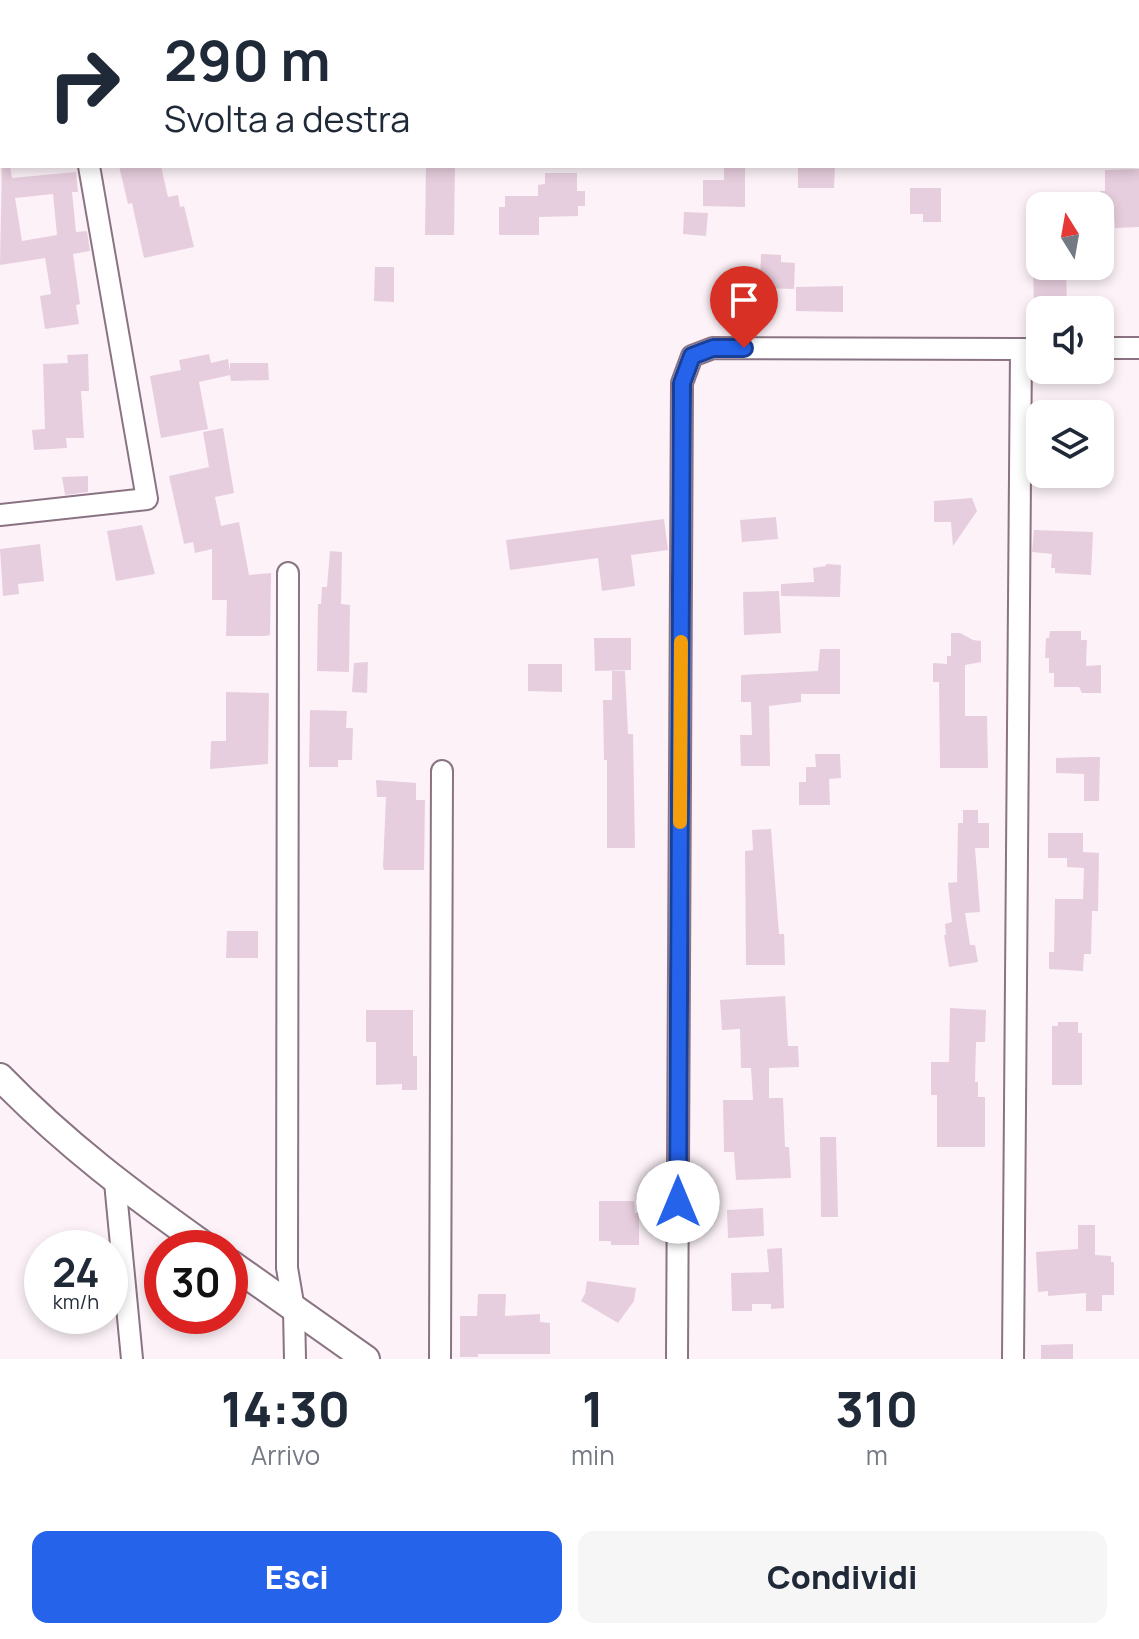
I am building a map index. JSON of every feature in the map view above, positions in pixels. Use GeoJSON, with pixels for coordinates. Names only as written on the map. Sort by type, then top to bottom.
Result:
{"type":"FeatureCollection","features":[{"type":"Feature","properties":{"kind":"street"},"geometry":{"type":"LineString","coordinates":[[0,515],[147,499],[89,168]]}},
{"type":"Feature","properties":{"kind":"street"},"geometry":{"type":"LineString","coordinates":[[677,1359],[682,383],[692,356],[713,348],[1026,350]]}},
{"type":"Feature","properties":{"kind":"street"},"geometry":{"type":"LineString","coordinates":[[1114,348],[1139,348]]}},
{"type":"Feature","properties":{"kind":"street"},"geometry":{"type":"LineString","coordinates":[[1013,1359],[1029,384]]}},
{"type":"Feature","properties":{"kind":"street"},"geometry":{"type":"LineString","coordinates":[[288,573],[287,1268],[294,1309],[295,1359]]}},
{"type":"Feature","properties":{"kind":"street"},"geometry":{"type":"LineString","coordinates":[[440,1359],[442,771]]}},
{"type":"Feature","properties":{"kind":"street"},"geometry":{"type":"LineString","coordinates":[[0,1077],[45,1124],[115,1182],[183,1230]]}},
{"type":"Feature","properties":{"kind":"street"},"geometry":{"type":"LineString","coordinates":[[115,1182],[132,1359]]}},
{"type":"Feature","properties":{"kind":"street"},"geometry":{"type":"LineString","coordinates":[[248,1276],[366,1359]]}},
{"type":"Feature","properties":{"kind":"building"},"geometry":{"type":"Polygon","coordinates":[[[2,168],[10,168],[12,178],[76,172],[78,192],[72,192],[76,232],[87,231],[90,251],[73,254],[80,304],[76,305],[79,324],[45,329],[40,296],[51,294],[45,258],[0,265],[2,168]],[[53,194],[15,198],[22,241],[57,235],[53,194]]]}},
{"type":"Feature","properties":{"kind":"building"},"geometry":{"type":"Polygon","coordinates":[[[119,168],[161,168],[168,197],[178,195],[180,207],[184,206],[194,247],[144,258],[132,203],[128,204],[119,168]]]}},
{"type":"Feature","properties":{"kind":"building"},"geometry":{"type":"Polygon","coordinates":[[[426,168],[455,168],[454,235],[425,235],[426,168]]]}},
{"type":"Feature","properties":{"kind":"building"},"geometry":{"type":"Polygon","coordinates":[[[724,168],[745,168],[745,207],[703,206],[703,180],[724,180],[724,168]]]}},
{"type":"Feature","properties":{"kind":"building"},"geometry":{"type":"Polygon","coordinates":[[[798,168],[835,168],[834,188],[798,188],[798,168]]]}},
{"type":"Feature","properties":{"kind":"building"},"geometry":{"type":"Polygon","coordinates":[[[1139,169],[1139,227],[1115,228],[1114,192],[1100,192],[1105,191],[1105,170],[1139,169]]]}},
{"type":"Feature","properties":{"kind":"building"},"geometry":{"type":"Polygon","coordinates":[[[545,173],[577,173],[577,191],[585,191],[585,206],[578,206],[578,216],[539,217],[539,235],[499,235],[499,207],[505,207],[505,196],[538,196],[538,185],[545,184],[545,173]]]}},
{"type":"Feature","properties":{"kind":"building"},"geometry":{"type":"Polygon","coordinates":[[[910,188],[941,188],[941,222],[923,222],[923,214],[910,214],[910,188]]]}},
{"type":"Feature","properties":{"kind":"building"},"geometry":{"type":"Polygon","coordinates":[[[684,212],[708,213],[706,236],[683,234],[684,212]]]}},
{"type":"Feature","properties":{"kind":"building"},"geometry":{"type":"Polygon","coordinates":[[[761,254],[781,255],[781,262],[795,263],[794,289],[760,288],[761,254]]]}},
{"type":"Feature","properties":{"kind":"building"},"geometry":{"type":"Polygon","coordinates":[[[375,267],[394,267],[394,302],[374,301],[375,267]]]}},
{"type":"Feature","properties":{"kind":"building"},"geometry":{"type":"Polygon","coordinates":[[[1033,280],[1066,280],[1067,296],[1034,296],[1033,280]]]}},
{"type":"Feature","properties":{"kind":"building"},"geometry":{"type":"Polygon","coordinates":[[[843,286],[843,312],[796,311],[796,287],[843,286]]]}},
{"type":"Feature","properties":{"kind":"building"},"geometry":{"type":"Polygon","coordinates":[[[88,354],[89,391],[81,391],[84,438],[66,438],[67,448],[34,450],[32,430],[45,429],[43,364],[68,363],[67,355],[88,354]]]}},
{"type":"Feature","properties":{"kind":"building"},"geometry":{"type":"Polygon","coordinates":[[[209,354],[211,363],[228,359],[230,372],[230,363],[268,363],[269,380],[231,381],[230,375],[199,382],[208,429],[161,438],[150,376],[181,370],[179,360],[209,354]]]}},
{"type":"Feature","properties":{"kind":"building"},"geometry":{"type":"Polygon","coordinates":[[[223,428],[234,493],[215,497],[221,526],[239,522],[249,575],[271,573],[270,635],[226,636],[227,600],[212,600],[212,549],[195,553],[193,542],[184,544],[169,476],[209,467],[203,432],[223,428]]]}},
{"type":"Feature","properties":{"kind":"building"},"geometry":{"type":"Polygon","coordinates":[[[88,476],[88,492],[65,495],[62,477],[88,476]]]}},
{"type":"Feature","properties":{"kind":"building"},"geometry":{"type":"Polygon","coordinates":[[[972,498],[977,511],[953,546],[951,522],[934,522],[934,501],[972,498]]]}},
{"type":"Feature","properties":{"kind":"building"},"geometry":{"type":"Polygon","coordinates":[[[776,517],[778,539],[742,542],[740,520],[776,517]]]}},
{"type":"Feature","properties":{"kind":"building"},"geometry":{"type":"Polygon","coordinates":[[[664,519],[668,550],[631,555],[635,586],[602,591],[598,558],[510,570],[506,540],[664,519]]]}},
{"type":"Feature","properties":{"kind":"building"},"geometry":{"type":"Polygon","coordinates":[[[142,525],[155,574],[116,581],[107,531],[142,525]]]}},
{"type":"Feature","properties":{"kind":"building"},"geometry":{"type":"Polygon","coordinates":[[[1034,530],[1093,532],[1091,575],[1055,573],[1055,568],[1051,568],[1052,554],[1032,552],[1034,530]]]}},
{"type":"Feature","properties":{"kind":"building"},"geometry":{"type":"Polygon","coordinates":[[[40,544],[44,581],[18,584],[19,594],[3,596],[0,549],[40,544]]]}},
{"type":"Feature","properties":{"kind":"building"},"geometry":{"type":"Polygon","coordinates":[[[330,551],[342,552],[341,604],[350,605],[349,672],[317,671],[318,604],[321,604],[322,587],[327,587],[330,551]]]}},
{"type":"Feature","properties":{"kind":"building"},"geometry":{"type":"Polygon","coordinates":[[[826,564],[841,565],[840,597],[781,596],[781,584],[814,582],[813,568],[826,564]]]}},
{"type":"Feature","properties":{"kind":"building"},"geometry":{"type":"Polygon","coordinates":[[[779,591],[781,633],[744,635],[743,592],[779,591]]]}},
{"type":"Feature","properties":{"kind":"building"},"geometry":{"type":"Polygon","coordinates":[[[1050,631],[1081,631],[1081,640],[1087,640],[1086,666],[1101,665],[1101,693],[1082,693],[1079,687],[1054,687],[1054,673],[1049,673],[1049,658],[1045,658],[1046,638],[1049,638],[1050,631]]]}},
{"type":"Feature","properties":{"kind":"building"},"geometry":{"type":"Polygon","coordinates":[[[951,633],[981,641],[981,662],[965,665],[965,716],[987,716],[988,768],[940,768],[939,682],[933,682],[933,663],[947,664],[947,656],[951,656],[951,633]]]}},
{"type":"Feature","properties":{"kind":"building"},"geometry":{"type":"Polygon","coordinates":[[[594,638],[631,638],[631,670],[595,671],[594,638]]]}},
{"type":"Feature","properties":{"kind":"building"},"geometry":{"type":"Polygon","coordinates":[[[820,649],[840,649],[840,694],[801,694],[801,702],[769,706],[770,766],[741,766],[740,735],[752,735],[751,702],[741,702],[741,675],[818,671],[820,649]]]}},
{"type":"Feature","properties":{"kind":"building"},"geometry":{"type":"Polygon","coordinates":[[[368,662],[367,693],[352,692],[354,663],[368,662]]]}},
{"type":"Feature","properties":{"kind":"building"},"geometry":{"type":"Polygon","coordinates":[[[528,664],[562,664],[562,692],[528,691],[528,664]]]}},
{"type":"Feature","properties":{"kind":"building"},"geometry":{"type":"Polygon","coordinates":[[[612,671],[625,671],[628,734],[633,734],[635,848],[607,848],[603,700],[612,700],[612,671]]]}},
{"type":"Feature","properties":{"kind":"building"},"geometry":{"type":"Polygon","coordinates":[[[226,692],[269,693],[268,764],[210,769],[211,741],[226,741],[226,692]]]}},
{"type":"Feature","properties":{"kind":"building"},"geometry":{"type":"Polygon","coordinates":[[[310,710],[347,711],[346,728],[353,728],[352,760],[338,760],[338,767],[309,767],[310,710]]]}},
{"type":"Feature","properties":{"kind":"building"},"geometry":{"type":"Polygon","coordinates":[[[815,754],[840,754],[841,778],[829,779],[830,805],[799,805],[799,782],[806,782],[806,767],[816,767],[815,754]]]}},
{"type":"Feature","properties":{"kind":"building"},"geometry":{"type":"Polygon","coordinates":[[[1100,757],[1099,801],[1084,801],[1084,774],[1056,773],[1056,758],[1100,757]]]}},
{"type":"Feature","properties":{"kind":"building"},"geometry":{"type":"Polygon","coordinates":[[[376,780],[416,783],[416,800],[425,800],[424,870],[384,870],[386,797],[377,797],[376,780]]]}},
{"type":"Feature","properties":{"kind":"building"},"geometry":{"type":"Polygon","coordinates":[[[963,810],[978,810],[978,823],[989,823],[989,848],[975,848],[980,912],[965,913],[970,945],[975,945],[978,962],[949,967],[944,935],[945,924],[952,922],[948,883],[957,882],[958,823],[963,823],[963,810]]]}},
{"type":"Feature","properties":{"kind":"building"},"geometry":{"type":"Polygon","coordinates":[[[771,829],[779,934],[784,934],[785,965],[746,965],[745,851],[753,850],[752,830],[771,829]]]}},
{"type":"Feature","properties":{"kind":"building"},"geometry":{"type":"Polygon","coordinates":[[[1048,833],[1083,833],[1083,852],[1099,853],[1098,911],[1092,911],[1091,954],[1084,954],[1083,971],[1049,969],[1049,952],[1054,952],[1055,899],[1083,899],[1084,868],[1067,867],[1067,858],[1048,858],[1048,833]]]}},
{"type":"Feature","properties":{"kind":"building"},"geometry":{"type":"Polygon","coordinates":[[[227,931],[258,931],[258,958],[226,958],[227,931]]]}},
{"type":"Feature","properties":{"kind":"building"},"geometry":{"type":"Polygon","coordinates":[[[785,996],[788,1046],[798,1046],[799,1067],[769,1068],[769,1098],[783,1098],[785,1147],[789,1147],[791,1178],[736,1180],[734,1152],[724,1152],[723,1100],[753,1100],[751,1068],[741,1068],[740,1029],[722,1030],[720,1000],[785,996]]]}},
{"type":"Feature","properties":{"kind":"building"},"geometry":{"type":"Polygon","coordinates":[[[950,1008],[986,1010],[985,1042],[976,1042],[975,1082],[978,1082],[978,1097],[985,1097],[985,1147],[937,1147],[937,1095],[931,1095],[931,1062],[949,1062],[950,1008]]]}},
{"type":"Feature","properties":{"kind":"building"},"geometry":{"type":"Polygon","coordinates":[[[366,1010],[413,1010],[417,1090],[402,1090],[402,1084],[376,1085],[376,1042],[366,1042],[366,1010]]]}},
{"type":"Feature","properties":{"kind":"building"},"geometry":{"type":"Polygon","coordinates":[[[1058,1022],[1078,1022],[1078,1033],[1082,1033],[1082,1085],[1052,1085],[1052,1026],[1058,1026],[1058,1022]]]}},
{"type":"Feature","properties":{"kind":"building"},"geometry":{"type":"Polygon","coordinates":[[[820,1137],[836,1137],[838,1217],[821,1217],[820,1137]]]}},
{"type":"Feature","properties":{"kind":"building"},"geometry":{"type":"Polygon","coordinates":[[[599,1201],[634,1201],[635,1213],[639,1212],[639,1245],[611,1245],[611,1241],[599,1241],[599,1201]]]}},
{"type":"Feature","properties":{"kind":"building"},"geometry":{"type":"Polygon","coordinates":[[[763,1208],[764,1236],[728,1238],[727,1210],[763,1208]]]}},
{"type":"Feature","properties":{"kind":"building"},"geometry":{"type":"Polygon","coordinates":[[[1078,1225],[1095,1225],[1095,1255],[1111,1256],[1111,1262],[1114,1262],[1114,1295],[1102,1295],[1102,1311],[1086,1311],[1086,1293],[1048,1296],[1048,1291],[1038,1292],[1036,1252],[1078,1249],[1078,1225]]]}},
{"type":"Feature","properties":{"kind":"building"},"geometry":{"type":"Polygon","coordinates":[[[782,1248],[784,1308],[771,1309],[771,1304],[752,1304],[752,1311],[732,1311],[731,1273],[769,1272],[767,1249],[782,1248]]]}},
{"type":"Feature","properties":{"kind":"building"},"geometry":{"type":"Polygon","coordinates":[[[587,1281],[636,1288],[634,1301],[618,1323],[581,1301],[587,1281]]]}},
{"type":"Feature","properties":{"kind":"building"},"geometry":{"type":"Polygon","coordinates":[[[478,1294],[506,1294],[505,1316],[540,1314],[540,1322],[550,1323],[550,1354],[460,1357],[460,1316],[477,1316],[478,1294]]]}},
{"type":"Feature","properties":{"kind":"building"},"geometry":{"type":"Polygon","coordinates":[[[1073,1344],[1073,1359],[1041,1359],[1041,1345],[1073,1344]]]}},
{"type":"Feature","properties":{"kind":"slow traffic"},"geometry":{"type":"LineString","coordinates":[[680,822],[681,642]]}},
{"type":"Feature","properties":{"kind":"route"},"geometry":{"type":"LineString","coordinates":[[678,1202],[682,383],[692,356],[713,348],[744,348]]}}]}
